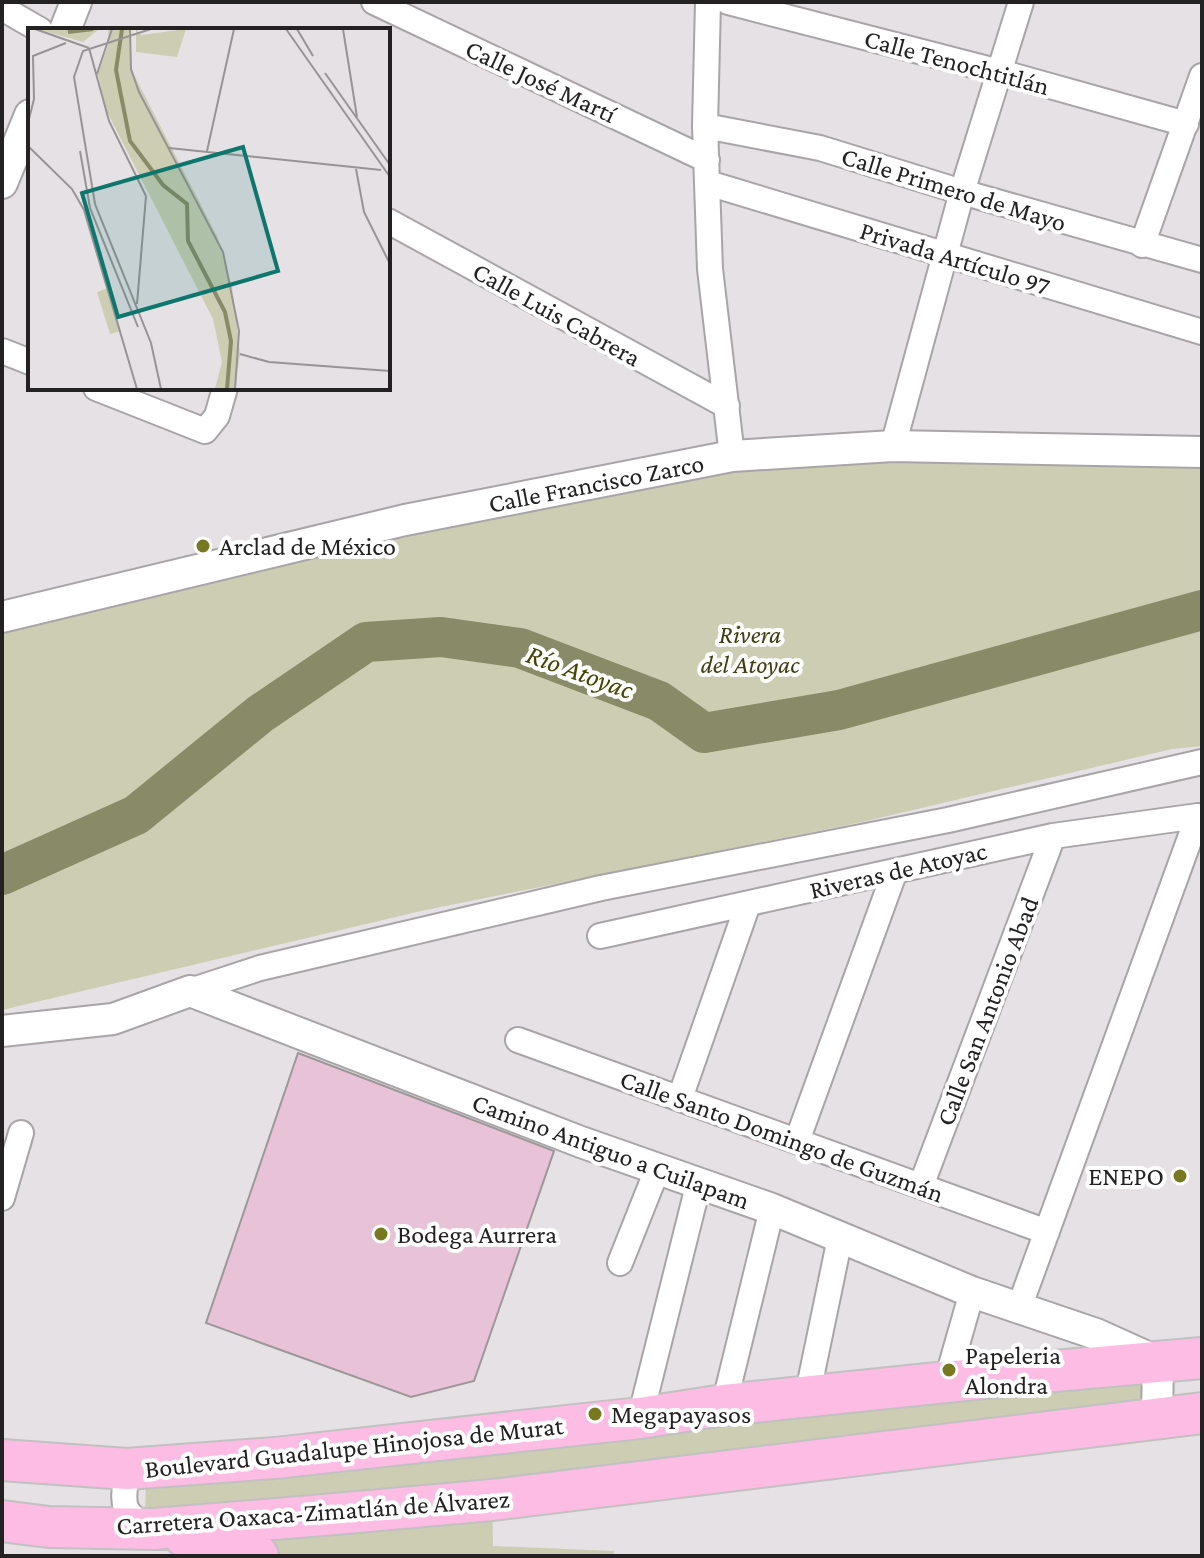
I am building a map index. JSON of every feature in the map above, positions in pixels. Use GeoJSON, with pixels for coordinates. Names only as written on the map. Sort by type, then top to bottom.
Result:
{"type":"FeatureCollection","features":[{"type":"Feature","properties":{"kind":"main road","name":"Boulevard Guadalupe Hinojosa de Murat"},"geometry":{"type":"LineString","coordinates":[[127,1469],[275,1458],[640,1418],[724,1405],[1202,1358]]}},
{"type":"Feature","properties":{"kind":"main road"},"geometry":{"type":"LineString","coordinates":[[1157,1419],[1202,1413]]}},
{"type":"Feature","properties":{"kind":"main road","name":"Carretera Oaxaca-Zimatlán de Álvarez"},"geometry":{"type":"LineString","coordinates":[[2,1521],[49,1527],[154,1529],[529,1495],[1157,1419]]}},
{"type":"Feature","properties":{"kind":"main road"},"geometry":{"type":"LineString","coordinates":[[2,1460],[127,1469]]}},
{"type":"Feature","properties":{"kind":"main road"},"geometry":{"type":"LineString","coordinates":[[154,1529],[258,1556]]}},
{"type":"Feature","properties":{"kind":"street"},"geometry":{"type":"LineString","coordinates":[[66,28],[76,2]]}},
{"type":"Feature","properties":{"kind":"street","name":"Calle José Martí"},"geometry":{"type":"LineString","coordinates":[[374,2],[707,171]]}},
{"type":"Feature","properties":{"kind":"street"},"geometry":{"type":"LineString","coordinates":[[708,2],[705,126],[710,269],[732,456]]}},
{"type":"Feature","properties":{"kind":"street","name":"Calle Tenochtitlán"},"geometry":{"type":"LineString","coordinates":[[728,2],[1186,124]]}},
{"type":"Feature","properties":{"kind":"street"},"geometry":{"type":"LineString","coordinates":[[893,446],[962,192],[1021,2]]}},
{"type":"Feature","properties":{"kind":"street"},"geometry":{"type":"LineString","coordinates":[[2,8],[37,28]]}},
{"type":"Feature","properties":{"kind":"street"},"geometry":{"type":"LineString","coordinates":[[1142,245],[1202,76]]}},
{"type":"Feature","properties":{"kind":"street"},"geometry":{"type":"LineString","coordinates":[[2,183],[28,120]]}},
{"type":"Feature","properties":{"kind":"street","name":"Calle Primero de Mayo"},"geometry":{"type":"LineString","coordinates":[[705,126],[820,148],[1142,245],[1202,260]]}},
{"type":"Feature","properties":{"kind":"street","name":"Privada Artículo 97"},"geometry":{"type":"LineString","coordinates":[[707,171],[945,256],[1202,332]]}},
{"type":"Feature","properties":{"kind":"street","name":"Calle Luis Cabrera"},"geometry":{"type":"LineString","coordinates":[[390,222],[727,406]]}},
{"type":"Feature","properties":{"kind":"street"},"geometry":{"type":"LineString","coordinates":[[2,351],[28,361]]}},
{"type":"Feature","properties":{"kind":"street"},"geometry":{"type":"LineString","coordinates":[[101,390],[205,431],[217,416],[224,390]]}},
{"type":"Feature","properties":{"kind":"street","name":"Calle Francisco Zarco"},"geometry":{"type":"LineString","coordinates":[[2,617],[405,520],[732,456],[893,446],[1202,452]]}},
{"type":"Feature","properties":{"kind":"street"},"geometry":{"type":"LineString","coordinates":[[2,1031],[113,1019],[260,968],[601,888],[948,820],[1202,762]]}},
{"type":"Feature","properties":{"kind":"street","name":"Riveras de Atoyac"},"geometry":{"type":"LineString","coordinates":[[600,936],[1053,836],[1198,816],[1047,1232]]}},
{"type":"Feature","properties":{"kind":"street","name":"Calle San Antonio Abad"},"geometry":{"type":"LineString","coordinates":[[921,1186],[1053,836]]}},
{"type":"Feature","properties":{"kind":"street"},"geometry":{"type":"LineString","coordinates":[[797,1141],[895,871]]}},
{"type":"Feature","properties":{"kind":"street"},"geometry":{"type":"LineString","coordinates":[[680,1098],[748,904]]}},
{"type":"Feature","properties":{"kind":"street","name":"Camino Antiguo a Cuilapam"},"geometry":{"type":"LineString","coordinates":[[190,991],[657,1170],[772,1209],[972,1292],[1096,1334],[1158,1362]]}},
{"type":"Feature","properties":{"kind":"street","name":"Calle Santo Domingo de Guzmán"},"geometry":{"type":"LineString","coordinates":[[518,1040],[1047,1232]]}},
{"type":"Feature","properties":{"kind":"street"},"geometry":{"type":"LineString","coordinates":[[2,1198],[12,1137]]}},
{"type":"Feature","properties":{"kind":"street"},"geometry":{"type":"LineString","coordinates":[[620,1263],[657,1170]]}},
{"type":"Feature","properties":{"kind":"street"},"geometry":{"type":"LineString","coordinates":[[640,1418],[699,1182]]}},
{"type":"Feature","properties":{"kind":"street"},"geometry":{"type":"LineString","coordinates":[[724,1405],[772,1209]]}},
{"type":"Feature","properties":{"kind":"street"},"geometry":{"type":"LineString","coordinates":[[1019,1308],[1047,1232]]}},
{"type":"Feature","properties":{"kind":"street"},"geometry":{"type":"LineString","coordinates":[[807,1397],[840,1238]]}},
{"type":"Feature","properties":{"kind":"street"},"geometry":{"type":"LineString","coordinates":[[946,1383],[972,1292]]}},
{"type":"Feature","properties":{"kind":"street"},"geometry":{"type":"LineString","coordinates":[[1157,1419],[1158,1362]]}},
{"type":"Feature","properties":{"kind":"street"},"geometry":{"type":"LineString","coordinates":[[127,1469],[124,1505],[127,1513],[154,1529],[185,1556]]}},
{"type":"Feature","properties":{"kind":"green space","name":"Rivera del Atoyac"},"geometry":{"type":"Polygon","coordinates":[[[1202,452],[1202,746],[1172,749],[862,822],[421,911],[2,1010],[2,617],[732,456],[1202,452]]]}},
{"type":"Feature","properties":{"kind":"green space"},"geometry":{"type":"Polygon","coordinates":[[[1147,1378],[1152,1413],[878,1446],[145,1515],[146,1478],[1147,1378]]]}},
{"type":"Feature","properties":{"kind":"green space"},"geometry":{"type":"Polygon","coordinates":[[[492,1500],[493,1546],[614,1551],[614,1556],[203,1556],[320,1524],[492,1500]]]}},
{"type":"Feature","properties":{"kind":"building","name":"Bodega Aurrera"},"geometry":{"type":"Polygon","coordinates":[[[298,1053],[554,1151],[474,1381],[411,1397],[206,1323],[298,1053]]]}},
{"type":"Feature","properties":{"kind":"waterway","name":"Río Atoyac"},"geometry":{"type":"LineString","coordinates":[[2,875],[136,815],[260,714],[366,642],[441,637],[520,648],[659,701],[704,733],[839,710],[1202,610]]}},
{"type":"Feature","properties":{"kind":"place","name":"Arclad de México"},"geometry":{"type":"Point","coordinates":[203,546]}},
{"type":"Feature","properties":{"kind":"place","name":"ENEPO"},"geometry":{"type":"Point","coordinates":[1180,1176]}},
{"type":"Feature","properties":{"kind":"place","name":"Bodega Aurrera"},"geometry":{"type":"Point","coordinates":[381,1234]}},
{"type":"Feature","properties":{"kind":"place","name":"Papeleria Alondra"},"geometry":{"type":"Point","coordinates":[949,1370]}},
{"type":"Feature","properties":{"kind":"place","name":"Megapayasos"},"geometry":{"type":"Point","coordinates":[595,1414]}}]}
